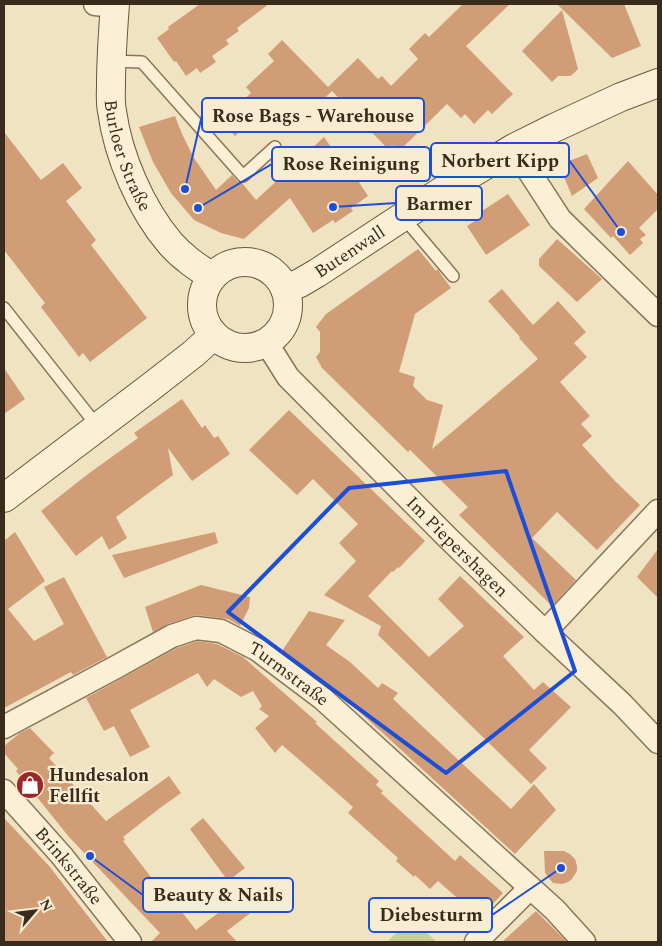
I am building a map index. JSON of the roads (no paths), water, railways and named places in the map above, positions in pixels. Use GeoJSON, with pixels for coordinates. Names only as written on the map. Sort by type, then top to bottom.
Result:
{"type":"FeatureCollection","features":[{"type":"Feature","properties":{"kind":"main road","name":"Burloer Straße"},"geometry":{"type":"LineString","coordinates":[[108,4],[111,109],[116,135],[125,162],[144,207],[170,244],[212,277]]}},
{"type":"Feature","properties":{"kind":"main road","name":"Butenwall"},"geometry":{"type":"LineString","coordinates":[[285,289],[317,273],[442,191],[514,148],[587,112],[658,83]]}},
{"type":"Feature","properties":{"kind":"main road"},"geometry":{"type":"LineString","coordinates":[[236,262],[250,262],[264,266],[276,274],[285,289],[288,299],[287,312],[283,324],[276,334],[266,342],[255,346],[243,348],[232,346],[221,340],[214,335],[203,315],[202,305],[205,290],[212,277],[222,268],[236,262]]}},
{"type":"Feature","properties":{"kind":"main road"},"geometry":{"type":"LineString","coordinates":[[4,498],[193,354],[214,335]]}},
{"type":"Feature","properties":{"kind":"street"},"geometry":{"type":"LineString","coordinates":[[514,148],[560,219],[658,315]]}},
{"type":"Feature","properties":{"kind":"street","name":"Im Piepershagen"},"geometry":{"type":"LineString","coordinates":[[266,342],[288,377],[442,532],[622,704],[658,742]]}},
{"type":"Feature","properties":{"kind":"street"},"geometry":{"type":"LineString","coordinates":[[545,632],[658,511]]}},
{"type":"Feature","properties":{"kind":"street","name":"Turmstraße"},"geometry":{"type":"LineString","coordinates":[[4,727],[172,636],[196,628],[221,631],[258,650],[323,700],[555,910],[584,942]]}},
{"type":"Feature","properties":{"kind":"street","name":"Brinkstraße"},"geometry":{"type":"LineString","coordinates":[[4,791],[62,856],[130,942]]}},
{"type":"Feature","properties":{"kind":"street"},"geometry":{"type":"LineString","coordinates":[[476,942],[530,888]]}},
{"type":"Feature","properties":{"kind":"lane"},"geometry":{"type":"LineString","coordinates":[[111,61],[142,62],[243,176],[274,147]]}},
{"type":"Feature","properties":{"kind":"lane"},"geometry":{"type":"LineString","coordinates":[[403,217],[453,276]]}},
{"type":"Feature","properties":{"kind":"lane"},"geometry":{"type":"LineString","coordinates":[[4,308],[98,427]]}},
{"type":"Feature","properties":{"kind":"place","name":"Rose Bags - Warehouse"},"geometry":{"type":"Point","coordinates":[185,189]}},
{"type":"Feature","properties":{"kind":"place","name":"Barmer"},"geometry":{"type":"Point","coordinates":[333,207]}},
{"type":"Feature","properties":{"kind":"place","name":"Rose Reinigung"},"geometry":{"type":"Point","coordinates":[198,208]}},
{"type":"Feature","properties":{"kind":"place","name":"Norbert Kipp"},"geometry":{"type":"Point","coordinates":[621,232]}},
{"type":"Feature","properties":{"kind":"place","name":"Hundesalon Fellfit"},"geometry":{"type":"Point","coordinates":[30,785]}},
{"type":"Feature","properties":{"kind":"place","name":"Beauty & Nails"},"geometry":{"type":"Point","coordinates":[90,856]}},
{"type":"Feature","properties":{"kind":"place","name":"Diebesturm"},"geometry":{"type":"Point","coordinates":[561,868]}}]}
